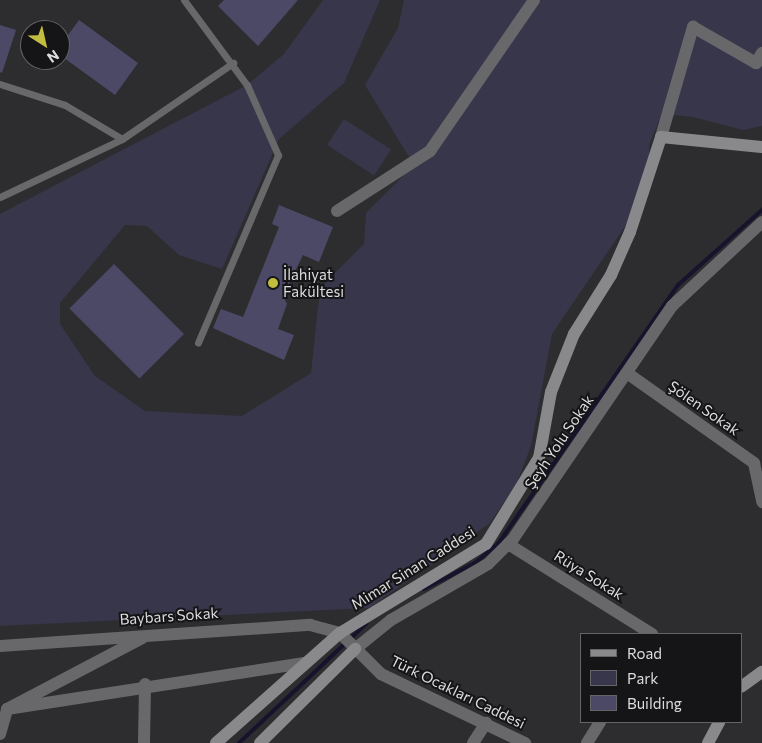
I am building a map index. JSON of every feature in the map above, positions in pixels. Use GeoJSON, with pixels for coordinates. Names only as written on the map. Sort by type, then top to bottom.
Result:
{"type":"FeatureCollection","features":[{"type":"Feature","properties":{"kind":"street"},"geometry":{"type":"LineString","coordinates":[[337,211],[430,151],[534,0]]}},
{"type":"Feature","properties":{"kind":"street"},"geometry":{"type":"LineString","coordinates":[[762,53],[756,63],[693,27],[661,137],[762,147]]}},
{"type":"Feature","properties":{"kind":"street","name":"Mimar Sinan Caddesi"},"geometry":{"type":"LineString","coordinates":[[216,743],[340,633],[486,544],[516,500],[539,458],[551,392],[574,334],[615,266],[661,137]]}},
{"type":"Feature","properties":{"kind":"street","name":"Şeyh Yolu Sokak"},"geometry":{"type":"LineString","coordinates":[[355,649],[391,620],[488,564],[508,544],[672,306],[762,222]]}},
{"type":"Feature","properties":{"kind":"street","name":"Şölen Sokak"},"geometry":{"type":"LineString","coordinates":[[627,373],[758,463],[762,502]]}},
{"type":"Feature","properties":{"kind":"street","name":"Rüya Sokak"},"geometry":{"type":"LineString","coordinates":[[508,544],[650,633]]}},
{"type":"Feature","properties":{"kind":"street","name":"Baybars Sokak"},"geometry":{"type":"LineString","coordinates":[[0,646],[149,634],[310,625],[340,633]]}},
{"type":"Feature","properties":{"kind":"street","name":"Türk Ocakları Caddesi"},"geometry":{"type":"LineString","coordinates":[[340,633],[381,674],[525,743]]}},
{"type":"Feature","properties":{"kind":"street"},"geometry":{"type":"LineString","coordinates":[[0,734],[7,709],[149,634]]}},
{"type":"Feature","properties":{"kind":"street"},"geometry":{"type":"LineString","coordinates":[[260,743],[355,649]]}},
{"type":"Feature","properties":{"kind":"street"},"geometry":{"type":"LineString","coordinates":[[7,709],[144,684],[304,663]]}},
{"type":"Feature","properties":{"kind":"street"},"geometry":{"type":"LineString","coordinates":[[742,686],[762,672]]}},
{"type":"Feature","properties":{"kind":"street"},"geometry":{"type":"LineString","coordinates":[[144,684],[144,743]]}},
{"type":"Feature","properties":{"kind":"street"},"geometry":{"type":"LineString","coordinates":[[473,743],[486,723]]}},
{"type":"Feature","properties":{"kind":"street"},"geometry":{"type":"LineString","coordinates":[[587,743],[599,723]]}},
{"type":"Feature","properties":{"kind":"street"},"geometry":{"type":"LineString","coordinates":[[708,743],[718,723]]}},
{"type":"Feature","properties":{"kind":"lane"},"geometry":{"type":"LineString","coordinates":[[184,0],[248,85],[278,155],[198,343]]}},
{"type":"Feature","properties":{"kind":"lane"},"geometry":{"type":"LineString","coordinates":[[0,197],[122,139],[232,63]]}},
{"type":"Feature","properties":{"kind":"lane"},"geometry":{"type":"LineString","coordinates":[[0,84],[64,105],[122,139]]}},
{"type":"Feature","properties":{"kind":"green space"},"geometry":{"type":"Polygon","coordinates":[[[323,0],[380,0],[344,83],[279,139],[222,269],[179,255],[147,226],[125,225],[60,303],[60,324],[95,376],[145,411],[242,416],[311,373],[320,288],[364,244],[366,213],[414,165],[365,85],[398,28],[404,0],[762,0],[762,126],[743,130],[693,117],[662,114],[649,145],[651,188],[552,334],[531,446],[516,485],[490,523],[369,608],[0,626],[0,214],[247,85],[284,54],[323,0]]]}},
{"type":"Feature","properties":{"kind":"green space"},"geometry":{"type":"Polygon","coordinates":[[[344,119],[391,149],[374,175],[327,145],[344,119]]]}},
{"type":"Feature","properties":{"kind":"building"},"geometry":{"type":"Polygon","coordinates":[[[224,0],[298,0],[258,46],[218,6],[224,0]]]}},
{"type":"Feature","properties":{"kind":"building"},"geometry":{"type":"Polygon","coordinates":[[[79,20],[138,63],[115,95],[70,62],[70,32],[79,20]]]}},
{"type":"Feature","properties":{"kind":"building"},"geometry":{"type":"Polygon","coordinates":[[[0,25],[16,30],[2,73],[0,72],[0,25]]]}},
{"type":"Feature","properties":{"kind":"building","name":"İlahiyat Fakültesi"},"geometry":{"type":"Polygon","coordinates":[[[279,205],[333,227],[319,262],[303,255],[283,296],[287,304],[278,329],[294,335],[284,360],[213,328],[221,309],[243,317],[279,227],[272,224],[279,205]]]}},
{"type":"Feature","properties":{"kind":"building"},"geometry":{"type":"Polygon","coordinates":[[[114,264],[184,334],[139,379],[69,309],[114,264]]]}},
{"type":"Feature","properties":{"kind":"waterway"},"geometry":{"type":"LineString","coordinates":[[424,589],[475,563],[498,544],[678,285],[762,210]]}},
{"type":"Feature","properties":{"kind":"waterway"},"geometry":{"type":"LineString","coordinates":[[239,743],[367,623]]}},
{"type":"Feature","properties":{"kind":"place","name":"İlahiyat Fakültesi"},"geometry":{"type":"Point","coordinates":[273,283]}}]}
